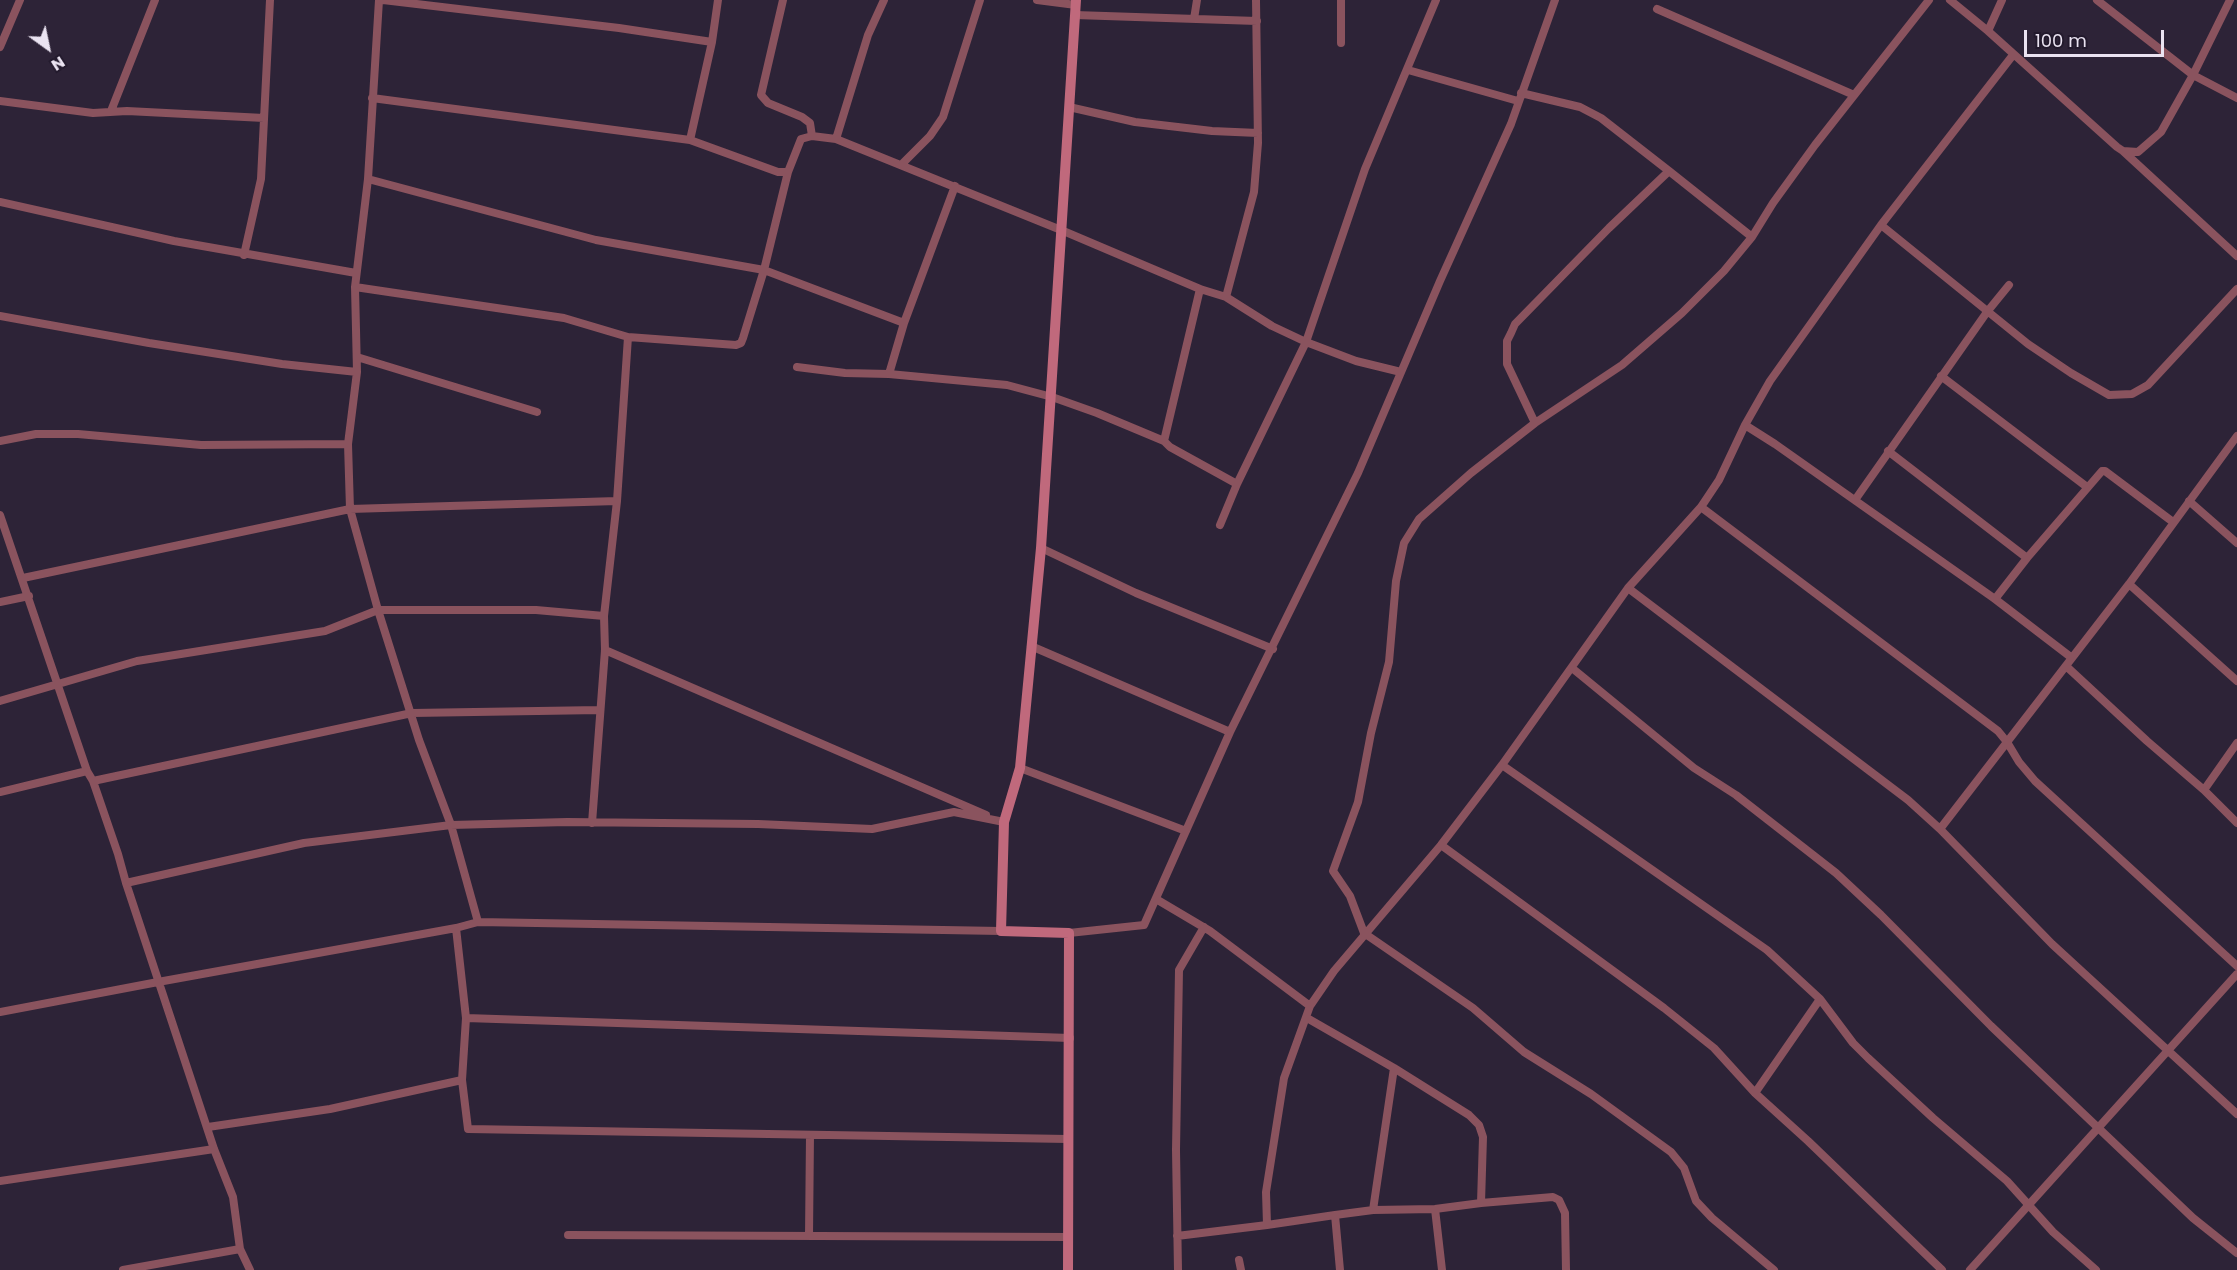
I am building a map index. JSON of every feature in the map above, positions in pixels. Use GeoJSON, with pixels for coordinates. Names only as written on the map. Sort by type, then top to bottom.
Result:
{"type":"FeatureCollection","features":[{"type":"Feature","properties":{"kind":"street"},"geometry":{"type":"LineString","coordinates":[[0,47],[20,0]]}},
{"type":"Feature","properties":{"kind":"street"},"geometry":{"type":"LineString","coordinates":[[111,111],[155,0]]}},
{"type":"Feature","properties":{"kind":"street"},"geometry":{"type":"LineString","coordinates":[[244,255],[261,179],[270,0]]}},
{"type":"Feature","properties":{"kind":"street"},"geometry":{"type":"LineString","coordinates":[[478,922],[451,825],[419,740],[378,610],[350,509],[348,444],[357,372],[355,287],[368,179],[372,98],[381,0],[619,28],[711,42]]}},
{"type":"Feature","properties":{"kind":"street"},"geometry":{"type":"LineString","coordinates":[[690,140],[718,0]]}},
{"type":"Feature","properties":{"kind":"street"},"geometry":{"type":"LineString","coordinates":[[783,0],[762,95],[768,104],[802,117],[810,123],[812,136]]}},
{"type":"Feature","properties":{"kind":"street"},"geometry":{"type":"LineString","coordinates":[[836,139],[868,35],[884,0]]}},
{"type":"Feature","properties":{"kind":"street"},"geometry":{"type":"LineString","coordinates":[[901,165],[930,136],[943,117],[980,0]]}},
{"type":"Feature","properties":{"kind":"street"},"geometry":{"type":"LineString","coordinates":[[1036,0],[1076,7],[1194,19],[1257,21]]}},
{"type":"Feature","properties":{"kind":"street"},"geometry":{"type":"LineString","coordinates":[[1194,19],[1197,0]]}},
{"type":"Feature","properties":{"kind":"street"},"geometry":{"type":"LineString","coordinates":[[1226,297],[1254,192],[1258,133],[1256,0]]}},
{"type":"Feature","properties":{"kind":"street"},"geometry":{"type":"LineString","coordinates":[[1341,0],[1341,43]]}},
{"type":"Feature","properties":{"kind":"street"},"geometry":{"type":"LineString","coordinates":[[1220,525],[1237,484],[1306,342],[1365,169],[1436,0]]}},
{"type":"Feature","properties":{"kind":"street"},"geometry":{"type":"LineString","coordinates":[[0,1012],[456,928],[478,922],[1070,933],[1144,925],[1230,732],[1358,473],[1510,124],[1555,0]]}},
{"type":"Feature","properties":{"kind":"street"},"geometry":{"type":"LineString","coordinates":[[1774,1270],[1712,1218],[1696,1201],[1684,1168],[1671,1152],[1591,1094],[1524,1052],[1473,1008],[1364,933],[1350,897],[1333,871],[1358,802],[1371,733],[1389,662],[1396,581],[1404,543],[1419,519],[1471,473],[1535,423],[1622,365],[1682,313],[1724,271],[1752,237],[1773,203],[1815,145],[1929,0]]}},
{"type":"Feature","properties":{"kind":"street"},"geometry":{"type":"LineString","coordinates":[[1950,0],[2123,151],[2237,256]]}},
{"type":"Feature","properties":{"kind":"street"},"geometry":{"type":"LineString","coordinates":[[1988,31],[2002,0]]}},
{"type":"Feature","properties":{"kind":"street"},"geometry":{"type":"LineString","coordinates":[[2097,0],[2193,75],[2237,98]]}},
{"type":"Feature","properties":{"kind":"street"},"geometry":{"type":"LineString","coordinates":[[2123,151],[2138,152],[2161,132],[2193,75],[2230,0]]}},
{"type":"Feature","properties":{"kind":"street"},"geometry":{"type":"LineString","coordinates":[[1001,931],[1004,822],[1020,768],[1041,548],[1076,7]]}},
{"type":"Feature","properties":{"kind":"street"},"geometry":{"type":"LineString","coordinates":[[1658,9],[1854,95]]}},
{"type":"Feature","properties":{"kind":"street"},"geometry":{"type":"LineString","coordinates":[[1267,1225],[1266,1192],[1284,1078],[1310,1006],[1364,933],[1441,845],[1502,765],[1628,588],[1701,507],[1719,480],[1744,425],[1770,381],[1881,225],[2013,55]]}},
{"type":"Feature","properties":{"kind":"street"},"geometry":{"type":"LineString","coordinates":[[1408,70],[1519,97],[1580,107],[1601,118],[1752,237]]}},
{"type":"Feature","properties":{"kind":"street"},"geometry":{"type":"LineString","coordinates":[[118,97],[127,111]]}},
{"type":"Feature","properties":{"kind":"street"},"geometry":{"type":"LineString","coordinates":[[372,98],[690,140],[778,172],[788,172]]}},
{"type":"Feature","properties":{"kind":"street"},"geometry":{"type":"LineString","coordinates":[[0,101],[93,113],[127,111],[264,118]]}},
{"type":"Feature","properties":{"kind":"street"},"geometry":{"type":"LineString","coordinates":[[1069,107],[1136,122],[1212,131],[1258,133]]}},
{"type":"Feature","properties":{"kind":"street"},"geometry":{"type":"LineString","coordinates":[[355,287],[564,318],[628,337],[736,345],[741,343],[743,338],[764,270],[788,172],[801,139],[812,136],[836,139],[955,186],[1200,289],[1226,297],[1272,326],[1306,342],[1356,361],[1401,372]]}},
{"type":"Feature","properties":{"kind":"street"},"geometry":{"type":"LineString","coordinates":[[1535,423],[1507,364],[1507,341],[1510,333],[1515,324],[1609,228],[1669,171]]}},
{"type":"Feature","properties":{"kind":"street"},"geometry":{"type":"LineString","coordinates":[[368,179],[596,240],[764,270],[904,324]]}},
{"type":"Feature","properties":{"kind":"street"},"geometry":{"type":"LineString","coordinates":[[889,374],[904,324],[955,186]]}},
{"type":"Feature","properties":{"kind":"street"},"geometry":{"type":"LineString","coordinates":[[0,202],[74,220],[244,255],[356,273]]}},
{"type":"Feature","properties":{"kind":"street"},"geometry":{"type":"LineString","coordinates":[[1881,225],[1987,312],[2071,373],[2109,395],[2132,394],[2148,386],[2237,289]]}},
{"type":"Feature","properties":{"kind":"street"},"geometry":{"type":"LineString","coordinates":[[1856,500],[1941,376],[2009,285]]}},
{"type":"Feature","properties":{"kind":"street"},"geometry":{"type":"LineString","coordinates":[[1164,441],[1200,289]]}},
{"type":"Feature","properties":{"kind":"street"},"geometry":{"type":"LineString","coordinates":[[0,316],[171,347],[282,364],[357,372]]}},
{"type":"Feature","properties":{"kind":"street"},"geometry":{"type":"LineString","coordinates":[[592,823],[605,650],[604,615],[617,501],[628,337]]}},
{"type":"Feature","properties":{"kind":"street"},"geometry":{"type":"LineString","coordinates":[[357,357],[537,412]]}},
{"type":"Feature","properties":{"kind":"street"},"geometry":{"type":"LineString","coordinates":[[797,367],[845,373],[889,374],[1007,385],[1097,412],[1164,441],[1170,447],[1237,484]]}},
{"type":"Feature","properties":{"kind":"street"},"geometry":{"type":"LineString","coordinates":[[1941,376],[2087,487]]}},
{"type":"Feature","properties":{"kind":"street"},"geometry":{"type":"LineString","coordinates":[[1744,425],[1856,500],[1995,599],[2072,658]]}},
{"type":"Feature","properties":{"kind":"street"},"geometry":{"type":"LineString","coordinates":[[0,441],[36,434],[68,434],[201,444],[348,444]]}},
{"type":"Feature","properties":{"kind":"street"},"geometry":{"type":"LineString","coordinates":[[1940,829],[2128,584],[2237,436]]}},
{"type":"Feature","properties":{"kind":"street"},"geometry":{"type":"LineString","coordinates":[[1888,451],[2027,558]]}},
{"type":"Feature","properties":{"kind":"street"},"geometry":{"type":"LineString","coordinates":[[1995,599],[2099,472],[2106,471],[2174,522]]}},
{"type":"Feature","properties":{"kind":"street"},"geometry":{"type":"LineString","coordinates":[[23,578],[350,509],[617,501]]}},
{"type":"Feature","properties":{"kind":"street"},"geometry":{"type":"LineString","coordinates":[[2189,501],[2237,543]]}},
{"type":"Feature","properties":{"kind":"street"},"geometry":{"type":"LineString","coordinates":[[1701,507],[1998,731],[2035,781],[2237,966]]}},
{"type":"Feature","properties":{"kind":"street"},"geometry":{"type":"LineString","coordinates":[[0,515],[87,771],[93,781],[118,854],[214,1149],[233,1197],[240,1249],[250,1270]]}},
{"type":"Feature","properties":{"kind":"street"},"geometry":{"type":"LineString","coordinates":[[1041,548],[1136,593],[1272,648]]}},
{"type":"Feature","properties":{"kind":"street"},"geometry":{"type":"LineString","coordinates":[[2128,584],[2237,681]]}},
{"type":"Feature","properties":{"kind":"street"},"geometry":{"type":"LineString","coordinates":[[1628,588],[1908,800],[1940,829],[2052,944],[2237,1114]]}},
{"type":"Feature","properties":{"kind":"street"},"geometry":{"type":"LineString","coordinates":[[0,602],[29,596]]}},
{"type":"Feature","properties":{"kind":"street"},"geometry":{"type":"LineString","coordinates":[[0,701],[137,661],[325,630],[378,610],[536,610],[604,615]]}},
{"type":"Feature","properties":{"kind":"street"},"geometry":{"type":"LineString","coordinates":[[1031,646],[1230,732]]}},
{"type":"Feature","properties":{"kind":"street"},"geometry":{"type":"LineString","coordinates":[[605,650],[1004,822]]}},
{"type":"Feature","properties":{"kind":"street"},"geometry":{"type":"LineString","coordinates":[[2066,666],[2204,790],[2237,823]]}},
{"type":"Feature","properties":{"kind":"street"},"geometry":{"type":"LineString","coordinates":[[1572,668],[1694,768],[1736,795],[1836,873],[1991,1026],[2193,1218],[2237,1253]]}},
{"type":"Feature","properties":{"kind":"street"},"geometry":{"type":"LineString","coordinates":[[93,781],[412,713],[600,710]]}},
{"type":"Feature","properties":{"kind":"street"},"geometry":{"type":"LineString","coordinates":[[2204,790],[2237,743]]}},
{"type":"Feature","properties":{"kind":"street"},"geometry":{"type":"LineString","coordinates":[[1502,765],[1767,950],[1820,999],[1853,1043],[1868,1058],[1932,1118],[2007,1181],[2069,1248],[2096,1270]]}},
{"type":"Feature","properties":{"kind":"street"},"geometry":{"type":"LineString","coordinates":[[1020,768],[1186,831]]}},
{"type":"Feature","properties":{"kind":"street"},"geometry":{"type":"LineString","coordinates":[[0,792],[87,771]]}},
{"type":"Feature","properties":{"kind":"street"},"geometry":{"type":"LineString","coordinates":[[126,883],[304,843],[451,825],[758,824],[872,829],[954,812],[1004,822]]}},
{"type":"Feature","properties":{"kind":"street"},"geometry":{"type":"LineString","coordinates":[[1441,845],[1664,1008],[1714,1048],[1755,1093],[1942,1270]]}},
{"type":"Feature","properties":{"kind":"street"},"geometry":{"type":"LineString","coordinates":[[1156,899],[1204,927],[1310,1006]]}},
{"type":"Feature","properties":{"kind":"street"},"geometry":{"type":"LineString","coordinates":[[1178,1270],[1179,970],[1204,927]]}},
{"type":"Feature","properties":{"kind":"street"},"geometry":{"type":"LineString","coordinates":[[456,928],[466,1018],[462,1080],[468,1129],[1068,1139]]}},
{"type":"Feature","properties":{"kind":"street"},"geometry":{"type":"LineString","coordinates":[[1068,1270],[1070,933]]}},
{"type":"Feature","properties":{"kind":"street"},"geometry":{"type":"LineString","coordinates":[[1970,1270],[2237,974]]}},
{"type":"Feature","properties":{"kind":"street"},"geometry":{"type":"LineString","coordinates":[[1755,1093],[1820,999]]}},
{"type":"Feature","properties":{"kind":"street"},"geometry":{"type":"LineString","coordinates":[[466,1018],[1070,1038]]}},
{"type":"Feature","properties":{"kind":"street"},"geometry":{"type":"LineString","coordinates":[[1307,1018],[1394,1068],[1469,1115],[1479,1125],[1483,1137],[1481,1203]]}},
{"type":"Feature","properties":{"kind":"street"},"geometry":{"type":"LineString","coordinates":[[1373,1210],[1394,1068]]}},
{"type":"Feature","properties":{"kind":"street"},"geometry":{"type":"LineString","coordinates":[[208,1127],[330,1109],[462,1080]]}},
{"type":"Feature","properties":{"kind":"street"},"geometry":{"type":"LineString","coordinates":[[809,1236],[810,1135]]}},
{"type":"Feature","properties":{"kind":"street"},"geometry":{"type":"LineString","coordinates":[[0,1181],[214,1149]]}},
{"type":"Feature","properties":{"kind":"street"},"geometry":{"type":"LineString","coordinates":[[1177,1236],[1373,1210],[1436,1209],[1553,1197],[1559,1200],[1565,1214],[1566,1270]]}},
{"type":"Feature","properties":{"kind":"street"},"geometry":{"type":"LineString","coordinates":[[1436,1209],[1442,1270]]}},
{"type":"Feature","properties":{"kind":"street"},"geometry":{"type":"LineString","coordinates":[[1335,1215],[1340,1270]]}},
{"type":"Feature","properties":{"kind":"street"},"geometry":{"type":"LineString","coordinates":[[568,1235],[1068,1238]]}},
{"type":"Feature","properties":{"kind":"street"},"geometry":{"type":"LineString","coordinates":[[123,1270],[240,1249]]}},
{"type":"Feature","properties":{"kind":"street"},"geometry":{"type":"LineString","coordinates":[[1239,1260],[1241,1270]]}}]}
